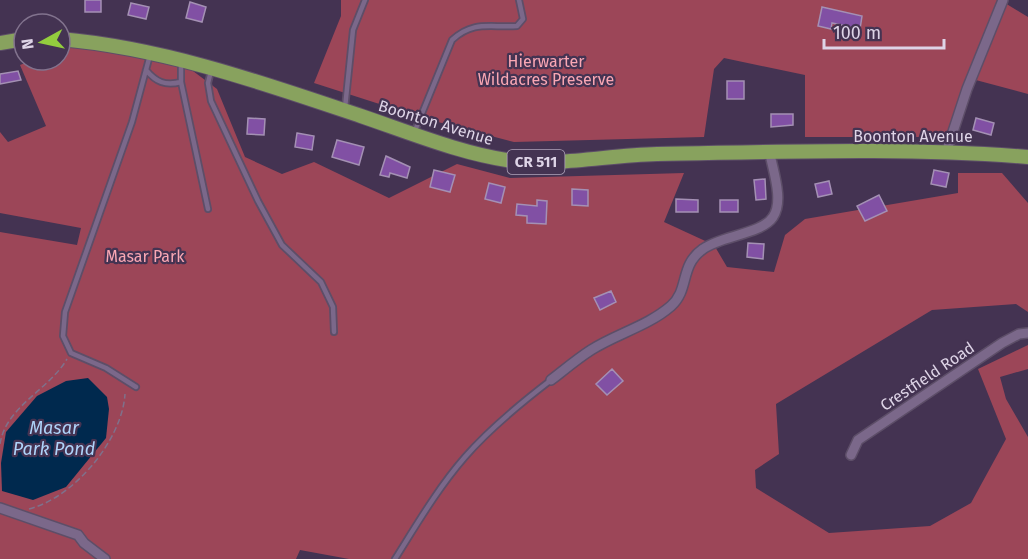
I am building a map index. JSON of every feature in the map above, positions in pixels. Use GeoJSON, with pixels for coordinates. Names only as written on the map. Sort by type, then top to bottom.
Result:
{"type":"FeatureCollection","features":[{"type":"Feature","properties":{"kind":"main road","name":"Boonton Avenue"},"geometry":{"type":"LineString","coordinates":[[72,41],[150,54],[184,64],[212,68],[414,134],[497,158],[530,162],[658,154],[946,153],[1028,157]]}},
{"type":"Feature","properties":{"kind":"street"},"geometry":{"type":"LineString","coordinates":[[946,153],[967,89],[1003,0]]}},
{"type":"Feature","properties":{"kind":"street"},"geometry":{"type":"LineString","coordinates":[[551,380],[591,350],[670,307],[681,295],[688,265],[704,248],[761,226],[773,216],[778,205],[770,154]]}},
{"type":"Feature","properties":{"kind":"street","name":"Crestfield Road"},"geometry":{"type":"LineString","coordinates":[[851,455],[858,440],[1002,343],[1019,334],[1028,333]]}},
{"type":"Feature","properties":{"kind":"street"},"geometry":{"type":"LineString","coordinates":[[0,508],[78,535],[84,543],[105,559]]}},
{"type":"Feature","properties":{"kind":"lane"},"geometry":{"type":"LineString","coordinates":[[344,111],[353,30],[365,0]]}},
{"type":"Feature","properties":{"kind":"lane"},"geometry":{"type":"LineString","coordinates":[[414,134],[452,40],[462,31],[478,25],[517,26],[523,19],[519,0]]}},
{"type":"Feature","properties":{"kind":"lane"},"geometry":{"type":"LineString","coordinates":[[136,387],[106,368],[71,353],[63,336],[65,312],[132,123],[150,54]]}},
{"type":"Feature","properties":{"kind":"lane"},"geometry":{"type":"LineString","coordinates":[[184,64],[181,82],[208,208]]}},
{"type":"Feature","properties":{"kind":"lane"},"geometry":{"type":"LineString","coordinates":[[212,68],[208,83],[211,101],[258,201],[282,245],[321,282],[333,307],[334,332]]}},
{"type":"Feature","properties":{"kind":"lane"},"geometry":{"type":"LineString","coordinates":[[146,70],[154,80],[169,85],[181,82]]}},
{"type":"Feature","properties":{"kind":"lane"},"geometry":{"type":"LineString","coordinates":[[395,559],[430,502],[465,456],[518,405],[551,380]]}},
{"type":"Feature","properties":{"kind":"path"},"geometry":{"type":"LineString","coordinates":[[0,444],[3,427],[36,392],[59,373],[71,353]]}},
{"type":"Feature","properties":{"kind":"path"},"geometry":{"type":"LineString","coordinates":[[20,506],[29,509],[47,502],[71,487],[112,441],[125,394]]}},
{"type":"Feature","properties":{"kind":"green space","name":"Hierwarter Wildacres Preserve"},"geometry":{"type":"Polygon","coordinates":[[[341,0],[1000,0],[1028,17],[1028,94],[972,79],[955,137],[805,137],[805,75],[724,58],[714,69],[704,137],[514,142],[423,118],[314,83],[341,16],[341,0]]]}},
{"type":"Feature","properties":{"kind":"green space","name":"Masar Park"},"geometry":{"type":"Polygon","coordinates":[[[76,45],[189,68],[217,89],[245,157],[282,174],[314,162],[389,198],[457,164],[510,178],[684,173],[664,222],[714,245],[727,267],[774,272],[785,235],[805,219],[958,193],[958,173],[1002,173],[1028,203],[1028,312],[1016,304],[932,310],[776,404],[779,454],[755,470],[756,488],[829,533],[930,526],[971,503],[1006,439],[978,369],[1028,345],[1028,369],[1000,377],[1006,399],[1028,437],[1028,559],[349,559],[300,550],[296,559],[0,559],[0,232],[77,245],[81,228],[0,213],[0,132],[8,142],[46,126],[23,72],[72,72],[72,46],[76,45]]]}},
{"type":"Feature","properties":{"kind":"water","name":"Masar Park Pond"},"geometry":{"type":"Polygon","coordinates":[[[88,378],[107,397],[109,409],[106,438],[66,487],[33,500],[2,491],[1,463],[6,432],[37,396],[66,381],[88,378]]]}},
{"type":"Feature","properties":{"kind":"building"},"geometry":{"type":"Polygon","coordinates":[[[85,0],[101,0],[101,12],[85,12],[85,0]]]}},
{"type":"Feature","properties":{"kind":"building"},"geometry":{"type":"Polygon","coordinates":[[[190,2],[206,7],[202,22],[186,18],[190,2]]]}},
{"type":"Feature","properties":{"kind":"building"},"geometry":{"type":"Polygon","coordinates":[[[131,3],[149,7],[146,19],[128,15],[131,3]]]}},
{"type":"Feature","properties":{"kind":"building"},"geometry":{"type":"Polygon","coordinates":[[[822,7],[862,16],[860,29],[832,23],[831,29],[818,26],[822,7]]]}},
{"type":"Feature","properties":{"kind":"building"},"geometry":{"type":"Polygon","coordinates":[[[18,72],[21,80],[0,84],[0,74],[18,72]]]}},
{"type":"Feature","properties":{"kind":"building"},"geometry":{"type":"Polygon","coordinates":[[[727,81],[744,81],[744,99],[727,99],[727,81]]]}},
{"type":"Feature","properties":{"kind":"building"},"geometry":{"type":"Polygon","coordinates":[[[771,114],[793,114],[793,125],[771,127],[771,114]]]}},
{"type":"Feature","properties":{"kind":"building"},"geometry":{"type":"Polygon","coordinates":[[[248,118],[265,119],[264,135],[247,134],[248,118]]]}},
{"type":"Feature","properties":{"kind":"building"},"geometry":{"type":"Polygon","coordinates":[[[976,118],[994,123],[991,135],[973,130],[976,118]]]}},
{"type":"Feature","properties":{"kind":"building"},"geometry":{"type":"Polygon","coordinates":[[[297,133],[314,136],[312,150],[295,147],[297,133]]]}},
{"type":"Feature","properties":{"kind":"building"},"geometry":{"type":"Polygon","coordinates":[[[337,140],[364,147],[359,165],[332,157],[337,140]]]}},
{"type":"Feature","properties":{"kind":"building"},"geometry":{"type":"Polygon","coordinates":[[[386,156],[410,167],[407,178],[390,173],[389,177],[380,175],[386,156]]]}},
{"type":"Feature","properties":{"kind":"building"},"geometry":{"type":"Polygon","coordinates":[[[434,170],[455,175],[450,192],[430,187],[434,170]]]}},
{"type":"Feature","properties":{"kind":"building"},"geometry":{"type":"Polygon","coordinates":[[[934,170],[949,173],[946,187],[931,184],[934,170]]]}},
{"type":"Feature","properties":{"kind":"building"},"geometry":{"type":"Polygon","coordinates":[[[765,179],[766,199],[756,200],[754,180],[765,179]]]}},
{"type":"Feature","properties":{"kind":"building"},"geometry":{"type":"Polygon","coordinates":[[[829,181],[832,194],[818,197],[815,184],[829,181]]]}},
{"type":"Feature","properties":{"kind":"building"},"geometry":{"type":"Polygon","coordinates":[[[489,183],[505,187],[501,203],[485,199],[489,183]]]}},
{"type":"Feature","properties":{"kind":"building"},"geometry":{"type":"Polygon","coordinates":[[[572,189],[588,190],[588,206],[572,205],[572,189]]]}},
{"type":"Feature","properties":{"kind":"building"},"geometry":{"type":"Polygon","coordinates":[[[879,195],[887,211],[865,221],[857,206],[879,195]]]}},
{"type":"Feature","properties":{"kind":"building"},"geometry":{"type":"Polygon","coordinates":[[[676,199],[698,200],[698,212],[676,212],[676,199]]]}},
{"type":"Feature","properties":{"kind":"building"},"geometry":{"type":"Polygon","coordinates":[[[537,200],[547,201],[546,224],[527,223],[527,216],[516,215],[517,204],[537,206],[537,200]]]}},
{"type":"Feature","properties":{"kind":"building"},"geometry":{"type":"Polygon","coordinates":[[[720,200],[738,200],[738,212],[720,212],[720,200]]]}},
{"type":"Feature","properties":{"kind":"building"},"geometry":{"type":"Polygon","coordinates":[[[748,243],[764,244],[763,259],[747,257],[748,243]]]}},
{"type":"Feature","properties":{"kind":"building"},"geometry":{"type":"Polygon","coordinates":[[[611,291],[616,302],[600,310],[594,298],[611,291]]]}},
{"type":"Feature","properties":{"kind":"building"},"geometry":{"type":"Polygon","coordinates":[[[612,369],[623,381],[607,395],[596,384],[612,369]]]}}]}
